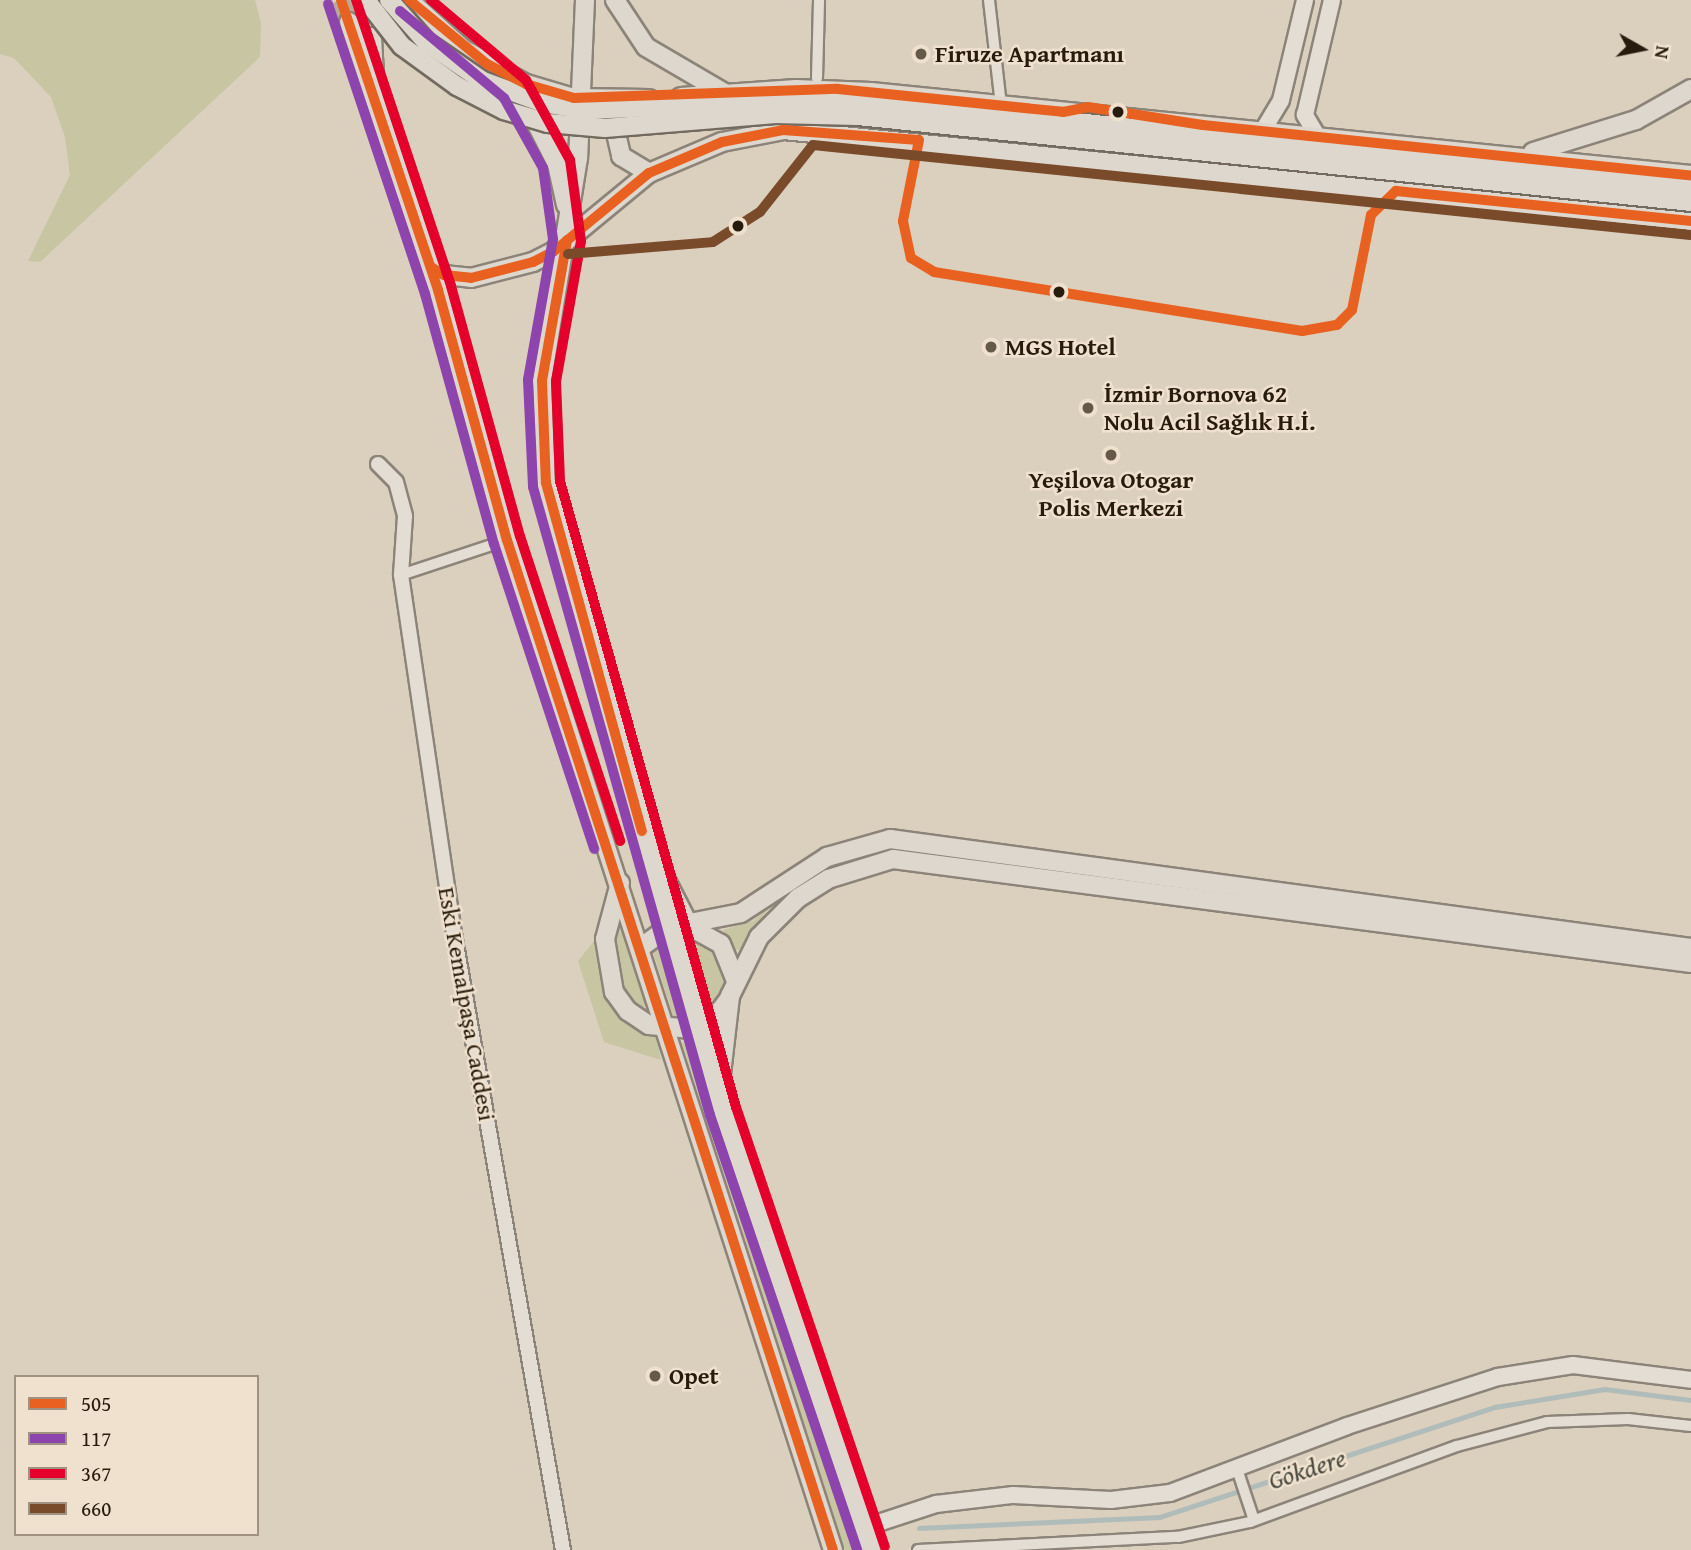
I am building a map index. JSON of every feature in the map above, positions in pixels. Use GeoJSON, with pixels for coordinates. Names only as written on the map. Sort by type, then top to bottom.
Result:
{"type":"FeatureCollection","features":[{"type":"Feature","properties":{"kind":"main road"},"geometry":{"type":"LineString","coordinates":[[351,0],[402,46],[457,86],[504,110],[548,123],[605,128],[775,114],[858,116],[1691,202]]}},
{"type":"Feature","properties":{"kind":"main road"},"geometry":{"type":"LineString","coordinates":[[366,0],[402,46]]}},
{"type":"Feature","properties":{"kind":"main road"},"geometry":{"type":"LineString","coordinates":[[585,0],[581,99],[567,240],[547,329],[542,381],[546,484],[643,836],[723,1111],[872,1550]]}},
{"type":"Feature","properties":{"kind":"main road"},"geometry":{"type":"LineString","coordinates":[[615,0],[646,47],[726,94]]}},
{"type":"Feature","properties":{"kind":"main road"},"geometry":{"type":"LineString","coordinates":[[1262,132],[1281,100],[1305,0]]}},
{"type":"Feature","properties":{"kind":"main road"},"geometry":{"type":"LineString","coordinates":[[1318,137],[1306,115],[1332,0]]}},
{"type":"Feature","properties":{"kind":"main road"},"geometry":{"type":"LineString","coordinates":[[404,3],[487,64],[522,99],[551,149],[564,193],[567,240]]}},
{"type":"Feature","properties":{"kind":"main road"},"geometry":{"type":"LineString","coordinates":[[404,3],[426,43],[483,81],[542,103],[587,110],[845,98],[1691,186]]}},
{"type":"Feature","properties":{"kind":"main road"},"geometry":{"type":"LineString","coordinates":[[349,22],[375,91],[431,267],[507,540],[620,883],[833,1550]]}},
{"type":"Feature","properties":{"kind":"main road"},"geometry":{"type":"LineString","coordinates":[[372,37],[375,91]]}},
{"type":"Feature","properties":{"kind":"main road"},"geometry":{"type":"LineString","coordinates":[[487,64],[534,88],[581,99],[647,100],[838,89],[1691,176]]}},
{"type":"Feature","properties":{"kind":"main road"},"geometry":{"type":"LineString","coordinates":[[1511,156],[1608,131],[1691,89]]}},
{"type":"Feature","properties":{"kind":"main road"},"geometry":{"type":"LineString","coordinates":[[647,100],[624,107],[615,129],[621,156],[649,173]]}},
{"type":"Feature","properties":{"kind":"main road"},"geometry":{"type":"LineString","coordinates":[[431,267],[456,278],[488,276],[545,257],[649,173],[747,134],[807,130],[1691,221]]}},
{"type":"Feature","properties":{"kind":"main road"},"geometry":{"type":"LineString","coordinates":[[643,836],[690,927],[721,944],[732,988],[720,1070],[723,1111]]}},
{"type":"Feature","properties":{"kind":"main road"},"geometry":{"type":"LineString","coordinates":[[640,948],[669,927],[690,927],[753,908],[827,857],[890,839],[1691,948]]}},
{"type":"Feature","properties":{"kind":"main road"},"geometry":{"type":"LineString","coordinates":[[620,883],[605,939],[614,992],[628,1012],[666,1028],[698,1027],[732,988],[759,937],[798,898],[839,873],[892,859],[1691,963]]}},
{"type":"Feature","properties":{"kind":"main road"},"geometry":{"type":"LineString","coordinates":[[866,1527],[936,1504],[1013,1495],[1111,1500],[1170,1493],[1236,1466],[1498,1377],[1573,1365],[1691,1380]]}},
{"type":"Feature","properties":{"kind":"street"},"geometry":{"type":"LineString","coordinates":[[817,78],[819,0]]}},
{"type":"Feature","properties":{"kind":"street"},"geometry":{"type":"LineString","coordinates":[[989,0],[1001,104]]}},
{"type":"Feature","properties":{"kind":"street","name":"Eski Kemalpaşa Caddesi"},"geometry":{"type":"LineString","coordinates":[[378,464],[396,482],[405,516],[401,575],[454,933],[563,1550]]}},
{"type":"Feature","properties":{"kind":"street"},"geometry":{"type":"LineString","coordinates":[[401,575],[507,540]]}},
{"type":"Feature","properties":{"kind":"street"},"geometry":{"type":"LineString","coordinates":[[925,1549],[1178,1537],[1254,1520],[1457,1446],[1547,1422],[1628,1419],[1691,1426]]}},
{"type":"Feature","properties":{"kind":"street"},"geometry":{"type":"LineString","coordinates":[[1236,1466],[1254,1520]]}},
{"type":"Feature","properties":{"kind":"shaded area"},"geometry":{"type":"Polygon","coordinates":[[[0,0],[255,0],[261,24],[260,57],[40,262],[28,261],[70,175],[65,137],[51,97],[14,58],[0,54],[0,0]]]}},
{"type":"Feature","properties":{"kind":"shaded area"},"geometry":{"type":"Polygon","coordinates":[[[769,907],[742,950],[732,949],[723,930],[753,921],[769,907]]]}},
{"type":"Feature","properties":{"kind":"shaded area"},"geometry":{"type":"Polygon","coordinates":[[[618,916],[646,1004],[639,1012],[613,975],[613,918],[618,916]]]}},
{"type":"Feature","properties":{"kind":"shaded area"},"geometry":{"type":"Polygon","coordinates":[[[683,936],[716,952],[726,978],[722,997],[706,1014],[683,936]]]}},
{"type":"Feature","properties":{"kind":"shaded area"},"geometry":{"type":"Polygon","coordinates":[[[594,941],[601,961],[656,1034],[661,1060],[604,1042],[578,961],[594,941]]]}},
{"type":"Feature","properties":{"kind":"shaded area"},"geometry":{"type":"Polygon","coordinates":[[[662,943],[684,1018],[682,1021],[675,1022],[653,952],[662,943]]]}},
{"type":"Feature","properties":{"kind":"shaded area"},"geometry":{"type":"Polygon","coordinates":[[[692,1040],[858,1550],[845,1550],[682,1043],[692,1040]]]}},
{"type":"Feature","properties":{"kind":"waterway","name":"Gökdere"},"geometry":{"type":"LineString","coordinates":[[919,1528],[1160,1517],[1495,1407],[1605,1389],[1691,1400]]}},
{"type":"Feature","properties":{"kind":"tunnel"},"geometry":{"type":"LineString","coordinates":[[341,0],[349,22]]}},
{"type":"Feature","properties":{"kind":"transit line","name":"505"},"geometry":{"type":"LineString","coordinates":[[341,0],[438,290],[507,540],[833,1550]]}},
{"type":"Feature","properties":{"kind":"transit line","name":"367"},"geometry":{"type":"LineString","coordinates":[[356,0],[451,286],[520,536],[620,841]]}},
{"type":"Feature","properties":{"kind":"transit line","name":"505"},"geometry":{"type":"LineString","coordinates":[[409,0],[487,64],[526,84],[574,98],[838,89],[1063,112],[1088,107],[1203,125],[1691,175]]}},
{"type":"Feature","properties":{"kind":"transit line","name":"367"},"geometry":{"type":"LineString","coordinates":[[431,0],[526,80],[570,160],[581,241],[556,381],[560,481],[736,1107],[885,1546]]}},
{"type":"Feature","properties":{"kind":"transit line","name":"117"},"geometry":{"type":"LineString","coordinates":[[328,4],[425,294],[494,544],[594,849]]}},
{"type":"Feature","properties":{"kind":"transit line","name":"117"},"geometry":{"type":"LineString","coordinates":[[400,11],[504,98],[543,168],[553,239],[528,380],[533,487],[710,1115],[857,1550]]}},
{"type":"Feature","properties":{"kind":"transit line","name":"505"},"geometry":{"type":"LineString","coordinates":[[431,267],[444,275],[471,278],[533,262],[553,252],[649,173],[722,142],[783,130],[919,140],[903,221],[911,258],[934,272],[1302,331],[1337,325],[1352,310],[1371,215],[1396,191],[1691,221]]}},
{"type":"Feature","properties":{"kind":"transit line","name":"660"},"geometry":{"type":"LineString","coordinates":[[568,254],[713,242],[760,212],[813,145],[1690,235]]}},
{"type":"Feature","properties":{"kind":"transit line","name":"505"},"geometry":{"type":"LineString","coordinates":[[567,240],[542,381],[546,483],[642,831]]}},
{"type":"Feature","properties":{"kind":"place","name":"Firuze Apartmanı"},"geometry":{"type":"Point","coordinates":[921,54]}},
{"type":"Feature","properties":{"kind":"place","name":"MGS Hotel"},"geometry":{"type":"Point","coordinates":[991,347]}},
{"type":"Feature","properties":{"kind":"place","name":"İzmir Bornova 62 Nolu Acil Sağlık H.İ."},"geometry":{"type":"Point","coordinates":[1088,408]}},
{"type":"Feature","properties":{"kind":"place","name":"Yeşilova Otogar Polis Merkezi"},"geometry":{"type":"Point","coordinates":[1111,455]}},
{"type":"Feature","properties":{"kind":"place","name":"Opet"},"geometry":{"type":"Point","coordinates":[655,1376]}}]}
